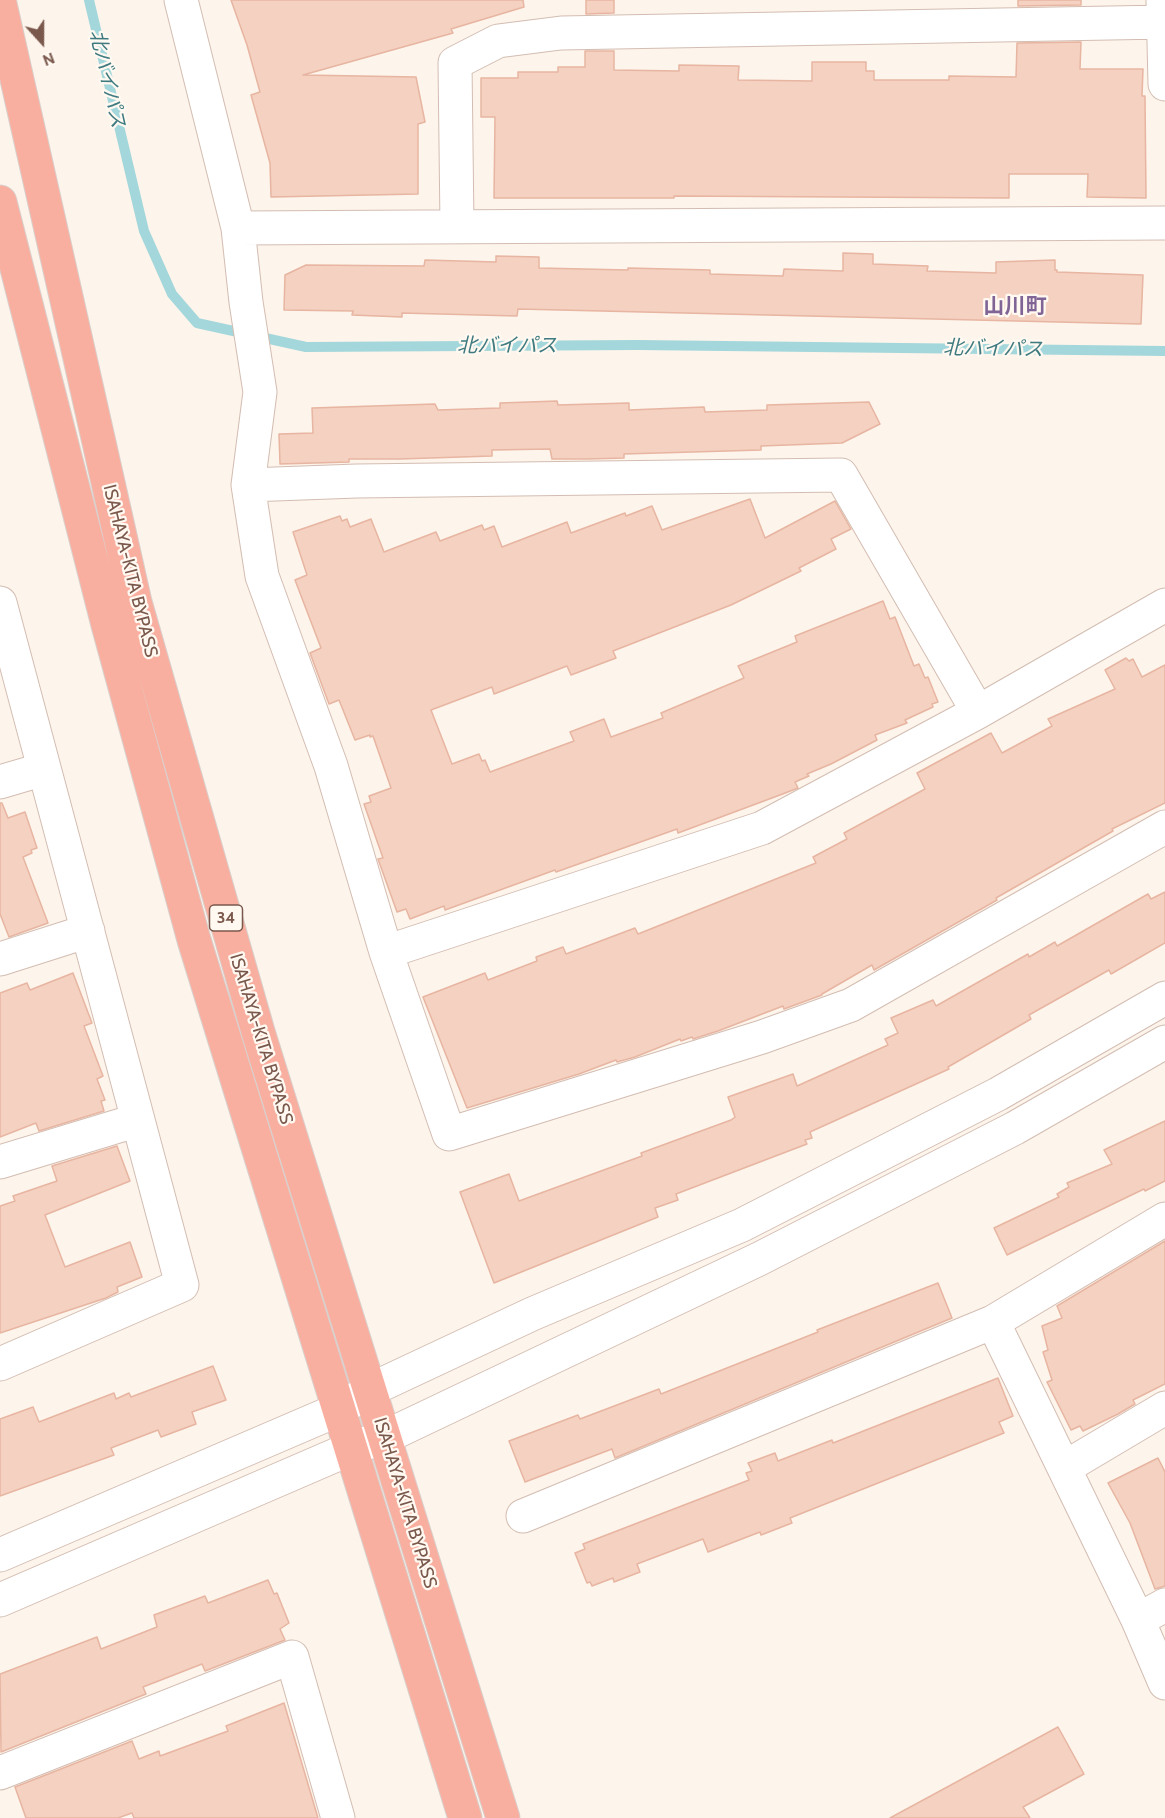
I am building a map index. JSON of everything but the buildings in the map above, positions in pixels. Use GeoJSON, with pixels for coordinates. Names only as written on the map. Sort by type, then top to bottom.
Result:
{"type":"FeatureCollection","features":[{"type":"Feature","properties":{"kind":"highway","name":"ISAHAYA-KITA BYPASS"},"geometry":{"type":"LineString","coordinates":[[0,4],[135,602],[259,1035],[502,1818]]}},
{"type":"Feature","properties":{"kind":"highway","name":"ISAHAYA-KITA BYPASS"},"geometry":{"type":"LineString","coordinates":[[0,202],[108,625],[194,940],[465,1818]]}},
{"type":"Feature","properties":{"kind":"street"},"geometry":{"type":"LineString","coordinates":[[181,0],[238,228],[246,302],[260,392],[248,485],[262,576],[331,766],[386,952],[449,1134],[762,1037],[851,1005],[1165,827]]}},
{"type":"Feature","properties":{"kind":"street"},"geometry":{"type":"LineString","coordinates":[[457,226],[455,63],[498,40],[561,33],[1164,15],[1165,84]]}},
{"type":"Feature","properties":{"kind":"street"},"geometry":{"type":"LineString","coordinates":[[238,228],[1165,223]]}},
{"type":"Feature","properties":{"kind":"street"},"geometry":{"type":"LineString","coordinates":[[248,485],[357,481],[841,475],[978,712]]}},
{"type":"Feature","properties":{"kind":"street"},"geometry":{"type":"LineString","coordinates":[[0,603],[182,1285],[0,1364]]}},
{"type":"Feature","properties":{"kind":"street"},"geometry":{"type":"LineString","coordinates":[[386,952],[762,828],[978,712],[1165,605]]}},
{"type":"Feature","properties":{"kind":"street"},"geometry":{"type":"LineString","coordinates":[[0,782],[44,769]]}},
{"type":"Feature","properties":{"kind":"street"},"geometry":{"type":"LineString","coordinates":[[0,959],[88,931]]}},
{"type":"Feature","properties":{"kind":"street"},"geometry":{"type":"LineString","coordinates":[[0,1556],[340,1409],[370,1390],[532,1314],[742,1225],[998,1094],[1165,998]]}},
{"type":"Feature","properties":{"kind":"street"},"geometry":{"type":"LineString","coordinates":[[0,1600],[352,1448],[385,1437],[759,1259],[1015,1128],[1165,1042]]}},
{"type":"Feature","properties":{"kind":"street"},"geometry":{"type":"LineString","coordinates":[[0,1162],[138,1120]]}},
{"type":"Feature","properties":{"kind":"street"},"geometry":{"type":"LineString","coordinates":[[523,1516],[993,1322],[1165,1219]]}},
{"type":"Feature","properties":{"kind":"street"},"geometry":{"type":"LineString","coordinates":[[993,1322],[1064,1468],[1152,1612],[1165,1683]]}},
{"type":"Feature","properties":{"kind":"street"},"geometry":{"type":"LineString","coordinates":[[1064,1468],[1165,1408]]}},
{"type":"Feature","properties":{"kind":"street"},"geometry":{"type":"LineString","coordinates":[[0,1773],[292,1657],[338,1818]]}},
{"type":"Feature","properties":{"kind":"waterway","name":"北バイパス"},"geometry":{"type":"LineString","coordinates":[[89,0],[144,231],[172,294],[197,323],[306,347],[637,345],[1165,351]]}},
{"type":"Feature","properties":{"kind":"district","name":"山川町"},"geometry":{"type":"Point","coordinates":[1015,307]}}]}
